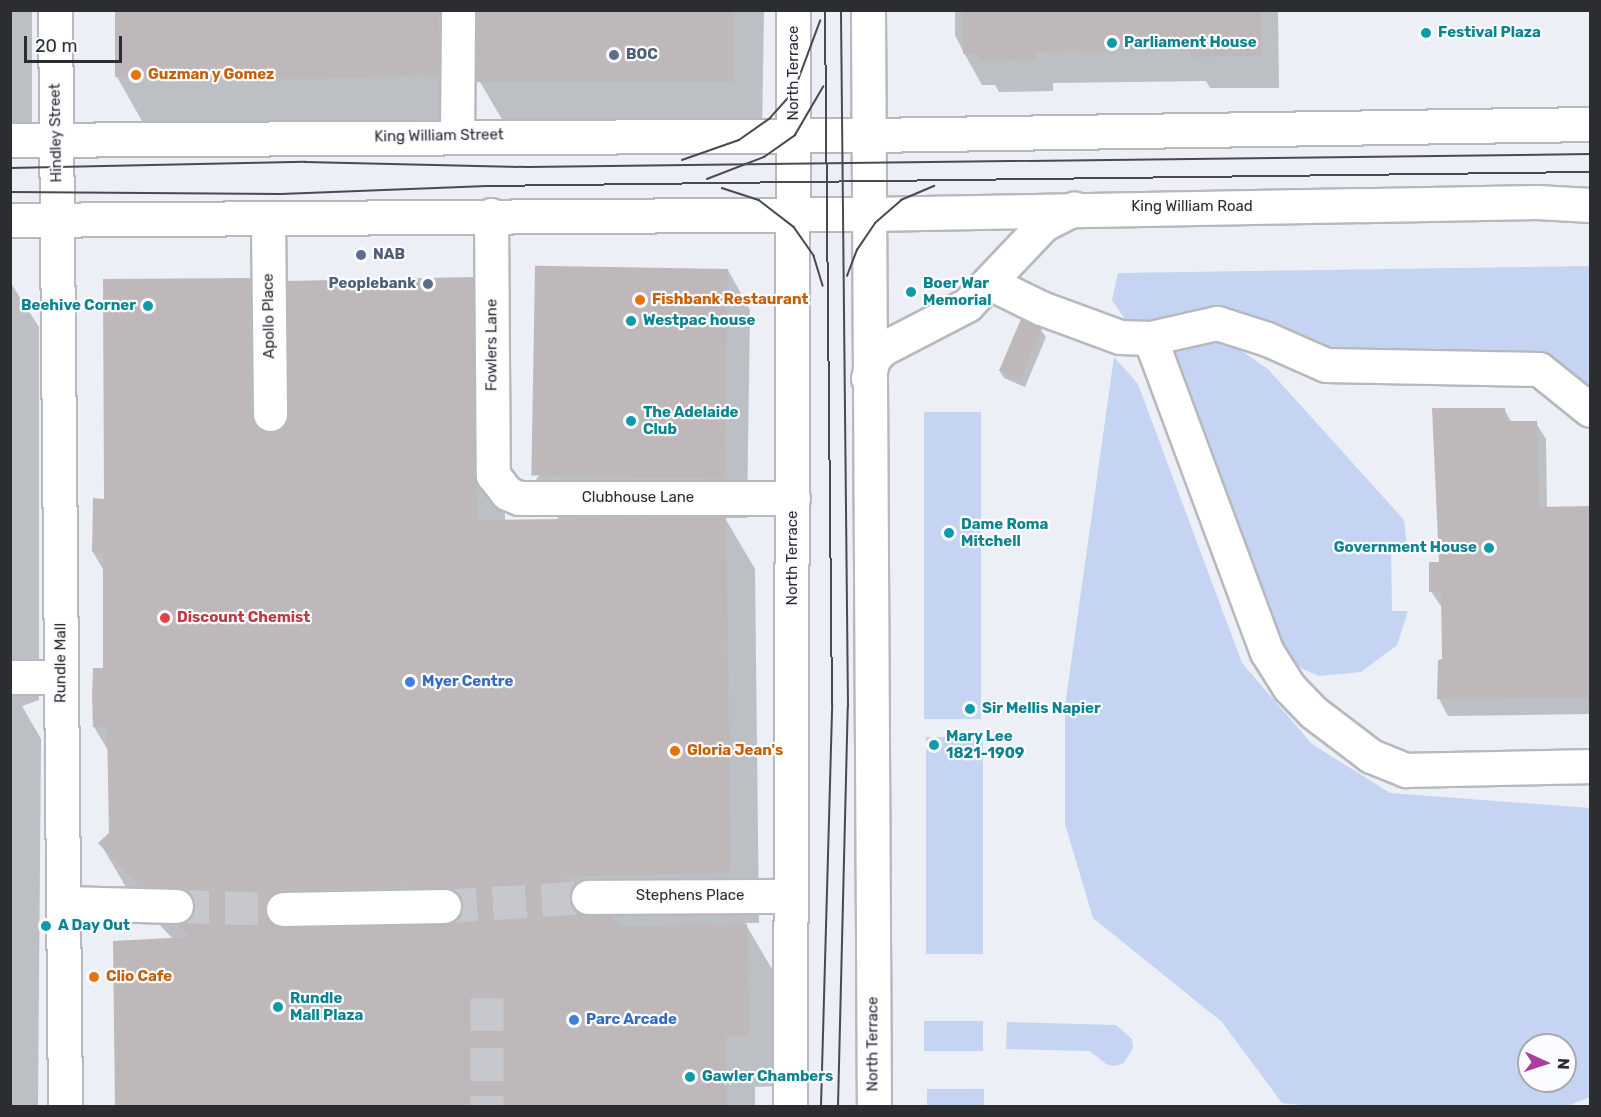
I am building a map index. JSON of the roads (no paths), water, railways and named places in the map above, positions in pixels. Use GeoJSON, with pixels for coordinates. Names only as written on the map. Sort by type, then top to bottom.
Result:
{"type":"FeatureCollection","features":[{"type":"Feature","properties":{"kind":"main road","name":"Hindley Street"},"geometry":{"type":"LineString","coordinates":[[55,10],[57,220]]}},
{"type":"Feature","properties":{"kind":"main road"},"geometry":{"type":"LineString","coordinates":[[457,136],[458,10]]}},
{"type":"Feature","properties":{"kind":"main road","name":"North Terrace"},"geometry":{"type":"LineString","coordinates":[[790,1107],[793,10]]}},
{"type":"Feature","properties":{"kind":"main road","name":"North Terrace"},"geometry":{"type":"LineString","coordinates":[[868,10],[873,1107]]}},
{"type":"Feature","properties":{"kind":"main road"},"geometry":{"type":"LineString","coordinates":[[868,135],[1590,123]]}},
{"type":"Feature","properties":{"kind":"main road","name":"King William Street"},"geometry":{"type":"LineString","coordinates":[[10,140],[868,135]]}},
{"type":"Feature","properties":{"kind":"main road","name":"King William Road"},"geometry":{"type":"LineString","coordinates":[[794,214],[868,214],[1079,207],[1590,205]]}},
{"type":"Feature","properties":{"kind":"main road"},"geometry":{"type":"LineString","coordinates":[[868,380],[873,359],[882,349],[958,311],[990,283],[1044,224],[1079,207]]}},
{"type":"Feature","properties":{"kind":"main road"},"geometry":{"type":"LineString","coordinates":[[10,220],[794,214]]}},
{"type":"Feature","properties":{"kind":"main road","name":"Fowlers Lane"},"geometry":{"type":"LineString","coordinates":[[490,215],[493,475]]}},
{"type":"Feature","properties":{"kind":"main road","name":"Apollo Place"},"geometry":{"type":"LineString","coordinates":[[268,218],[270,414]]}},
{"type":"Feature","properties":{"kind":"main road","name":"Rundle Mall"},"geometry":{"type":"LineString","coordinates":[[57,220],[65,1107]]}},
{"type":"Feature","properties":{"kind":"main road"},"geometry":{"type":"LineString","coordinates":[[990,283],[1041,308],[1120,337],[1150,338],[1217,323],[1267,339],[1326,365],[1539,369],[1590,410]]}},
{"type":"Feature","properties":{"kind":"main road"},"geometry":{"type":"LineString","coordinates":[[1150,338],[1267,652],[1289,687],[1312,712],[1371,756],[1407,770],[1590,766]]}},
{"type":"Feature","properties":{"kind":"main road","name":"Clubhouse Lane"},"geometry":{"type":"LineString","coordinates":[[493,475],[507,493],[519,498],[793,498]]}},
{"type":"Feature","properties":{"kind":"main road"},"geometry":{"type":"LineString","coordinates":[[10,677],[61,678]]}},
{"type":"Feature","properties":{"kind":"main road","name":"Stephens Place"},"geometry":{"type":"LineString","coordinates":[[588,897],[791,896]]}},
{"type":"Feature","properties":{"kind":"main road"},"geometry":{"type":"LineString","coordinates":[[63,903],[176,906]]}},
{"type":"Feature","properties":{"kind":"main road"},"geometry":{"type":"LineString","coordinates":[[283,909],[444,906]]}},
{"type":"Feature","properties":{"kind":"tunnel"},"geometry":{"type":"LineString","coordinates":[[444,906],[588,897]]}},
{"type":"Feature","properties":{"kind":"tunnel"},"geometry":{"type":"LineString","coordinates":[[176,906],[283,909]]}},
{"type":"Feature","properties":{"kind":"tunnel"},"geometry":{"type":"LineString","coordinates":[[487,998],[487,1106]]}},
{"type":"Feature","properties":{"kind":"tram line"},"geometry":{"type":"LineString","coordinates":[[821,1106],[832,705],[825,10]]}},
{"type":"Feature","properties":{"kind":"tram line"},"geometry":{"type":"LineString","coordinates":[[838,1106],[848,707],[841,10]]}},
{"type":"Feature","properties":{"kind":"tram line"},"geometry":{"type":"LineString","coordinates":[[682,160],[739,140],[770,118],[794,91],[820,21]]}},
{"type":"Feature","properties":{"kind":"tram line"},"geometry":{"type":"LineString","coordinates":[[707,179],[764,157],[795,135],[823,87]]}},
{"type":"Feature","properties":{"kind":"tram line"},"geometry":{"type":"LineString","coordinates":[[10,168],[305,162],[528,167],[1590,154]]}},
{"type":"Feature","properties":{"kind":"tram line"},"geometry":{"type":"LineString","coordinates":[[10,192],[281,194],[487,186],[1590,172]]}},
{"type":"Feature","properties":{"kind":"tram line"},"geometry":{"type":"LineString","coordinates":[[847,276],[857,250],[875,223],[901,200],[934,186]]}},
{"type":"Feature","properties":{"kind":"tram line"},"geometry":{"type":"LineString","coordinates":[[722,188],[759,200],[794,227],[814,256],[823,286]]}},
{"type":"Feature","properties":{"kind":"place","name":"Festival Plaza"},"geometry":{"type":"Point","coordinates":[1426,33]}},
{"type":"Feature","properties":{"kind":"place","name":"Parliament House"},"geometry":{"type":"Point","coordinates":[1112,43]}},
{"type":"Feature","properties":{"kind":"place","name":"BOC"},"geometry":{"type":"Point","coordinates":[614,55]}},
{"type":"Feature","properties":{"kind":"place","name":"Guzman y Gomez"},"geometry":{"type":"Point","coordinates":[136,75]}},
{"type":"Feature","properties":{"kind":"place","name":"NAB"},"geometry":{"type":"Point","coordinates":[361,255]}},
{"type":"Feature","properties":{"kind":"place","name":"Peoplebank"},"geometry":{"type":"Point","coordinates":[428,284]}},
{"type":"Feature","properties":{"kind":"place","name":"Boer War Memorial"},"geometry":{"type":"Point","coordinates":[911,292]}},
{"type":"Feature","properties":{"kind":"place","name":"Fishbank Restaurant"},"geometry":{"type":"Point","coordinates":[640,300]}},
{"type":"Feature","properties":{"kind":"place","name":"Beehive Corner"},"geometry":{"type":"Point","coordinates":[148,306]}},
{"type":"Feature","properties":{"kind":"place","name":"Westpac house"},"geometry":{"type":"Point","coordinates":[631,321]}},
{"type":"Feature","properties":{"kind":"place","name":"The Adelaide Club"},"geometry":{"type":"Point","coordinates":[631,421]}},
{"type":"Feature","properties":{"kind":"place","name":"Dame Roma Mitchell"},"geometry":{"type":"Point","coordinates":[949,533]}},
{"type":"Feature","properties":{"kind":"place","name":"Government House"},"geometry":{"type":"Point","coordinates":[1489,548]}},
{"type":"Feature","properties":{"kind":"place","name":"Discount Chemist"},"geometry":{"type":"Point","coordinates":[165,618]}},
{"type":"Feature","properties":{"kind":"place","name":"Myer Centre"},"geometry":{"type":"Point","coordinates":[410,682]}},
{"type":"Feature","properties":{"kind":"place","name":"Sir Mellis Napier"},"geometry":{"type":"Point","coordinates":[970,709]}},
{"type":"Feature","properties":{"kind":"place","name":"Mary Lee 1821-1909"},"geometry":{"type":"Point","coordinates":[934,745]}},
{"type":"Feature","properties":{"kind":"place","name":"Gloria Jean's"},"geometry":{"type":"Point","coordinates":[675,751]}},
{"type":"Feature","properties":{"kind":"place","name":"A Day Out"},"geometry":{"type":"Point","coordinates":[46,926]}},
{"type":"Feature","properties":{"kind":"place","name":"Clio Cafe"},"geometry":{"type":"Point","coordinates":[94,977]}},
{"type":"Feature","properties":{"kind":"place","name":"Rundle Mall Plaza"},"geometry":{"type":"Point","coordinates":[278,1007]}},
{"type":"Feature","properties":{"kind":"place","name":"Parc Arcade"},"geometry":{"type":"Point","coordinates":[574,1020]}},
{"type":"Feature","properties":{"kind":"place","name":"Gawler Chambers"},"geometry":{"type":"Point","coordinates":[690,1077]}}]}
